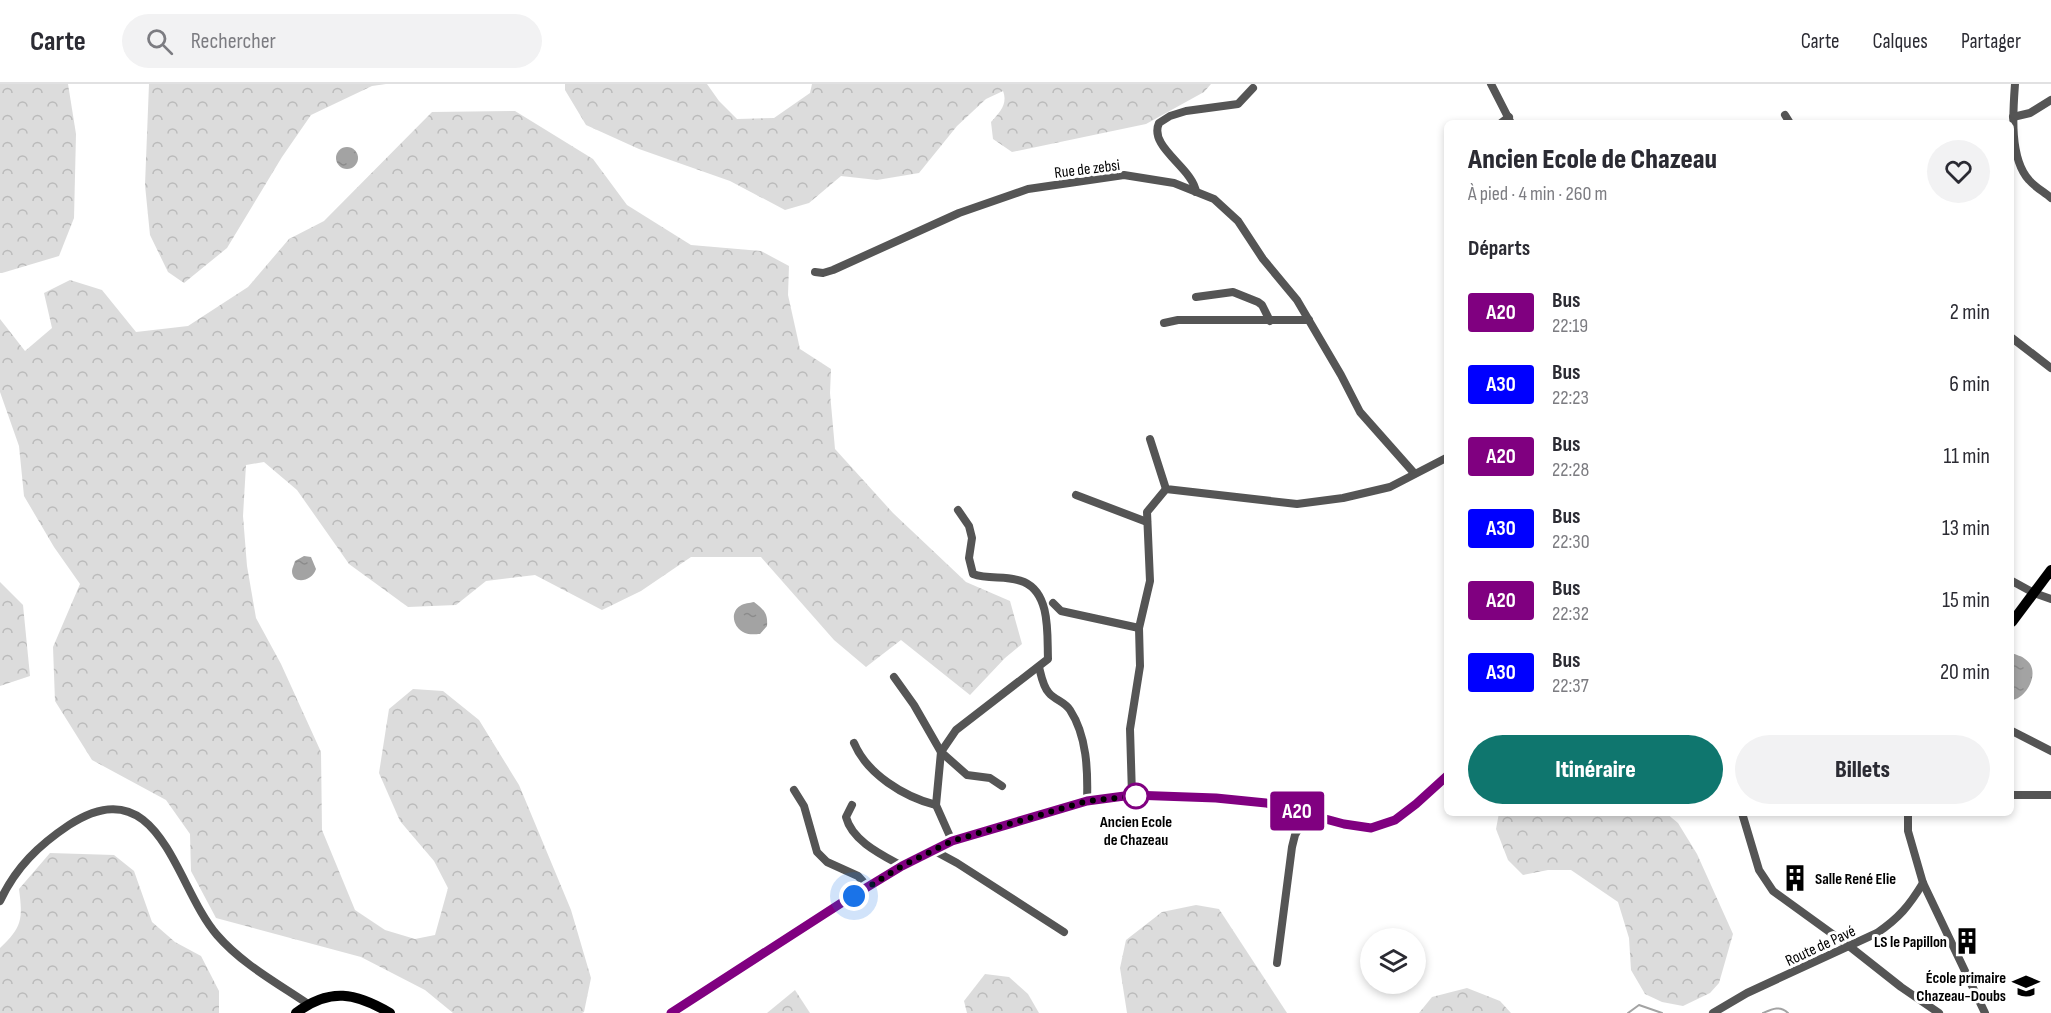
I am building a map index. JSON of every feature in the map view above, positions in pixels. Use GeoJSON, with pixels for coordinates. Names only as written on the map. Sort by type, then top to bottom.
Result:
{"type":"FeatureCollection","features":[{"type":"Feature","properties":{"kind":"main road"},"geometry":{"type":"LineString","coordinates":[[2014,619],[2051,570]]}},
{"type":"Feature","properties":{"kind":"main road"},"geometry":{"type":"LineString","coordinates":[[671,1013],[902,866],[952,841],[1087,801],[1132,795],[1216,798],[1266,803],[1362,828],[1379,826],[1395,820],[1444,779]]}},
{"type":"Feature","properties":{"kind":"main road"},"geometry":{"type":"LineString","coordinates":[[296,1013],[320,999],[343,995],[368,1000],[390,1013]]}},
{"type":"Feature","properties":{"kind":"street"},"geometry":{"type":"LineString","coordinates":[[1491,84],[1510,120]]}},
{"type":"Feature","properties":{"kind":"street"},"geometry":{"type":"LineString","coordinates":[[2013,120],[2015,84]]}},
{"type":"Feature","properties":{"kind":"street"},"geometry":{"type":"LineString","coordinates":[[1197,192],[1194,181],[1161,143],[1157,135],[1159,123],[1170,116],[1186,111],[1238,104],[1253,88]]}},
{"type":"Feature","properties":{"kind":"street"},"geometry":{"type":"LineString","coordinates":[[2013,117],[2030,113],[2051,100]]}},
{"type":"Feature","properties":{"kind":"street"},"geometry":{"type":"LineString","coordinates":[[1785,115],[1788,120]]}},
{"type":"Feature","properties":{"kind":"street"},"geometry":{"type":"LineString","coordinates":[[2014,144],[2021,168],[2028,179],[2051,198]]}},
{"type":"Feature","properties":{"kind":"street","name":"Rue de zebsi"},"geometry":{"type":"LineString","coordinates":[[815,272],[823,273],[833,270],[959,213],[1028,189],[1124,175],[1174,183],[1214,199],[1238,221],[1263,259],[1297,300],[1360,412],[1414,473]]}},
{"type":"Feature","properties":{"kind":"street"},"geometry":{"type":"LineString","coordinates":[[1196,297],[1233,292],[1262,305],[1270,321]]}},
{"type":"Feature","properties":{"kind":"street"},"geometry":{"type":"LineString","coordinates":[[1164,324],[1178,320],[1309,320]]}},
{"type":"Feature","properties":{"kind":"street"},"geometry":{"type":"LineString","coordinates":[[2014,340],[2051,368]]}},
{"type":"Feature","properties":{"kind":"street"},"geometry":{"type":"LineString","coordinates":[[1150,439],[1166,489]]}},
{"type":"Feature","properties":{"kind":"street"},"geometry":{"type":"LineString","coordinates":[[1166,489],[1297,504],[1343,498],[1390,487],[1444,459]]}},
{"type":"Feature","properties":{"kind":"street"},"geometry":{"type":"LineString","coordinates":[[1132,795],[1130,729],[1140,666],[1139,628],[1150,581],[1147,512],[1166,489]]}},
{"type":"Feature","properties":{"kind":"street"},"geometry":{"type":"LineString","coordinates":[[1076,495],[1147,522]]}},
{"type":"Feature","properties":{"kind":"street"},"geometry":{"type":"LineString","coordinates":[[952,841],[936,805],[941,752],[956,730],[1039,667],[1047,658],[1046,614],[1037,594],[1024,582],[982,578],[973,574],[969,558],[972,538],[969,526],[958,510]]}},
{"type":"Feature","properties":{"kind":"street"},"geometry":{"type":"LineString","coordinates":[[2014,582],[2051,599]]}},
{"type":"Feature","properties":{"kind":"street"},"geometry":{"type":"LineString","coordinates":[[1053,603],[1061,611],[1139,628]]}},
{"type":"Feature","properties":{"kind":"street"},"geometry":{"type":"LineString","coordinates":[[1039,667],[1047,692],[1059,699],[1070,710],[1080,736],[1088,769],[1087,801]]}},
{"type":"Feature","properties":{"kind":"street"},"geometry":{"type":"LineString","coordinates":[[894,677],[914,705],[941,752],[967,775],[990,778],[1002,786]]}},
{"type":"Feature","properties":{"kind":"street"},"geometry":{"type":"LineString","coordinates":[[2014,732],[2051,751]]}},
{"type":"Feature","properties":{"kind":"street"},"geometry":{"type":"LineString","coordinates":[[854,743],[868,765],[881,776],[916,800],[936,805]]}},
{"type":"Feature","properties":{"kind":"street"},"geometry":{"type":"LineString","coordinates":[[794,790],[804,806],[817,852],[827,862],[858,876],[868,887]]}},
{"type":"Feature","properties":{"kind":"street"},"geometry":{"type":"LineString","coordinates":[[2014,795],[2051,795]]}},
{"type":"Feature","properties":{"kind":"street"},"geometry":{"type":"LineString","coordinates":[[852,806],[846,817],[853,833],[878,853],[902,866]]}},
{"type":"Feature","properties":{"kind":"street"},"geometry":{"type":"LineString","coordinates":[[0,901],[6,887],[26,860],[42,844],[79,819],[103,809],[136,814],[155,830],[166,845],[198,907],[217,935],[243,960],[308,1004]]}},
{"type":"Feature","properties":{"kind":"street"},"geometry":{"type":"LineString","coordinates":[[1277,963],[1292,847],[1295,835],[1307,814]]}},
{"type":"Feature","properties":{"kind":"street"},"geometry":{"type":"LineString","coordinates":[[1743,816],[1759,870],[1773,891],[1939,1013]]}},
{"type":"Feature","properties":{"kind":"street"},"geometry":{"type":"LineString","coordinates":[[1908,816],[1908,831],[1923,883],[1985,1013]]}},
{"type":"Feature","properties":{"kind":"street"},"geometry":{"type":"LineString","coordinates":[[933,850],[1064,932]]}},
{"type":"Feature","properties":{"kind":"street","name":"Route de Pavé"},"geometry":{"type":"LineString","coordinates":[[1713,1013],[1747,993],[1877,933],[1895,921],[1908,908],[1923,883]]}},
{"type":"Feature","properties":{"kind":"green space"},"geometry":{"type":"Polygon","coordinates":[[[0,84],[68,84],[76,134],[74,218],[59,256],[2,273],[0,273],[0,84]]]}},
{"type":"Feature","properties":{"kind":"green space"},"geometry":{"type":"Polygon","coordinates":[[[149,84],[386,84],[372,86],[311,115],[282,157],[227,248],[184,283],[168,272],[150,235],[145,185],[149,84]]]}},
{"type":"Feature","properties":{"kind":"green space"},"geometry":{"type":"Polygon","coordinates":[[[565,84],[707,84],[719,101],[737,119],[774,118],[810,93],[812,84],[1211,84],[1204,92],[1146,124],[1012,152],[993,139],[991,122],[1004,104],[1003,91],[986,99],[957,126],[919,173],[877,180],[841,176],[809,203],[785,210],[730,181],[639,149],[586,125],[565,90],[565,84]]]}},
{"type":"Feature","properties":{"kind":"green space"},"geometry":{"type":"Polygon","coordinates":[[[515,111],[593,159],[627,205],[691,245],[761,251],[789,266],[788,295],[800,349],[831,369],[830,393],[835,449],[893,513],[966,582],[1010,601],[1022,644],[1005,658],[970,695],[901,640],[866,667],[834,640],[761,557],[691,557],[641,591],[602,610],[535,575],[486,581],[456,605],[408,607],[349,564],[297,490],[264,462],[246,465],[243,516],[247,566],[256,618],[281,664],[321,752],[322,830],[355,910],[385,930],[415,939],[435,935],[448,888],[434,861],[400,821],[379,773],[389,709],[413,689],[443,691],[479,720],[519,785],[571,910],[591,978],[582,1013],[453,1013],[425,990],[361,957],[216,918],[191,871],[190,834],[166,800],[92,760],[55,701],[53,647],[80,584],[54,547],[24,496],[19,446],[0,392],[0,319],[25,351],[52,328],[44,293],[70,280],[102,290],[136,332],[188,326],[248,287],[289,239],[324,221],[432,112],[515,111]]]}},
{"type":"Feature","properties":{"kind":"green space"},"geometry":{"type":"Polygon","coordinates":[[[0,582],[23,605],[30,676],[0,686],[0,582]]]}},
{"type":"Feature","properties":{"kind":"green space"},"geometry":{"type":"Polygon","coordinates":[[[1498,816],[1670,816],[1678,823],[1697,854],[1733,934],[1719,983],[1710,993],[1683,1006],[1662,1002],[1645,994],[1631,970],[1629,938],[1618,902],[1571,870],[1548,870],[1523,875],[1508,860],[1496,829],[1498,816]]]}},
{"type":"Feature","properties":{"kind":"green space"},"geometry":{"type":"Polygon","coordinates":[[[50,853],[114,855],[134,871],[152,922],[175,942],[201,956],[219,991],[219,1013],[0,1013],[0,948],[17,928],[21,916],[19,889],[50,853]]]}},
{"type":"Feature","properties":{"kind":"green space"},"geometry":{"type":"Polygon","coordinates":[[[1196,905],[1219,909],[1287,1013],[1127,1013],[1120,968],[1126,940],[1162,912],[1196,905]]]}},
{"type":"Feature","properties":{"kind":"green space"},"geometry":{"type":"Polygon","coordinates":[[[985,974],[1009,977],[1028,994],[1039,1013],[967,1013],[964,1001],[985,974]]]}},
{"type":"Feature","properties":{"kind":"green space"},"geometry":{"type":"Polygon","coordinates":[[[1467,988],[1500,1001],[1511,1013],[1419,1013],[1432,997],[1467,988]]]}},
{"type":"Feature","properties":{"kind":"green space"},"geometry":{"type":"Polygon","coordinates":[[[795,990],[810,1013],[767,1013],[795,990]]]}},
{"type":"Feature","properties":{"kind":"water"},"geometry":{"type":"Polygon","coordinates":[[[347,147],[355,150],[358,158],[355,166],[347,169],[339,166],[336,158],[339,150],[347,147]]]}},
{"type":"Feature","properties":{"kind":"water"},"geometry":{"type":"Polygon","coordinates":[[[304,556],[311,557],[316,569],[311,577],[299,580],[293,575],[292,569],[295,561],[304,556]]]}},
{"type":"Feature","properties":{"kind":"water"},"geometry":{"type":"Polygon","coordinates":[[[754,602],[763,610],[767,618],[767,626],[760,634],[741,631],[734,621],[735,613],[740,606],[754,602]]]}},
{"type":"Feature","properties":{"kind":"water"},"geometry":{"type":"Polygon","coordinates":[[[2014,654],[2024,658],[2032,670],[2027,689],[2014,699],[2014,654]]]}},
{"type":"Feature","properties":{"kind":"waterway"},"geometry":{"type":"LineString","coordinates":[[1628,1013],[1639,1005],[1662,1013]]}},
{"type":"Feature","properties":{"kind":"waterway"},"geometry":{"type":"LineString","coordinates":[[1763,1013],[1779,1008],[1788,1013]]}},
{"type":"Feature","properties":{"kind":"bus line","name":"A20"},"geometry":{"type":"LineString","coordinates":[[671,1013],[846,900],[902,866],[952,841],[1087,801],[1132,795],[1216,798],[1266,803],[1344,824],[1371,828],[1395,820],[1444,779]]}},
{"type":"Feature","properties":{"kind":"place","name":"Ancien Ecole de Chazeau"},"geometry":{"type":"Point","coordinates":[1136,796]}},
{"type":"Feature","properties":{"kind":"place","name":"Salle René Elie"},"geometry":{"type":"Point","coordinates":[1795,878]}},
{"type":"Feature","properties":{"kind":"place","name":"LS le Papillon"},"geometry":{"type":"Point","coordinates":[1967,941]}},
{"type":"Feature","properties":{"kind":"place","name":"École primaire Chazeau-Doubs"},"geometry":{"type":"Point","coordinates":[2026,986]}},
{"type":"Feature","properties":{"kind":"route"},"geometry":{"type":"LineString","coordinates":[[854,896],[902,866],[952,841],[1087,801],[1136,796]]}}]}
